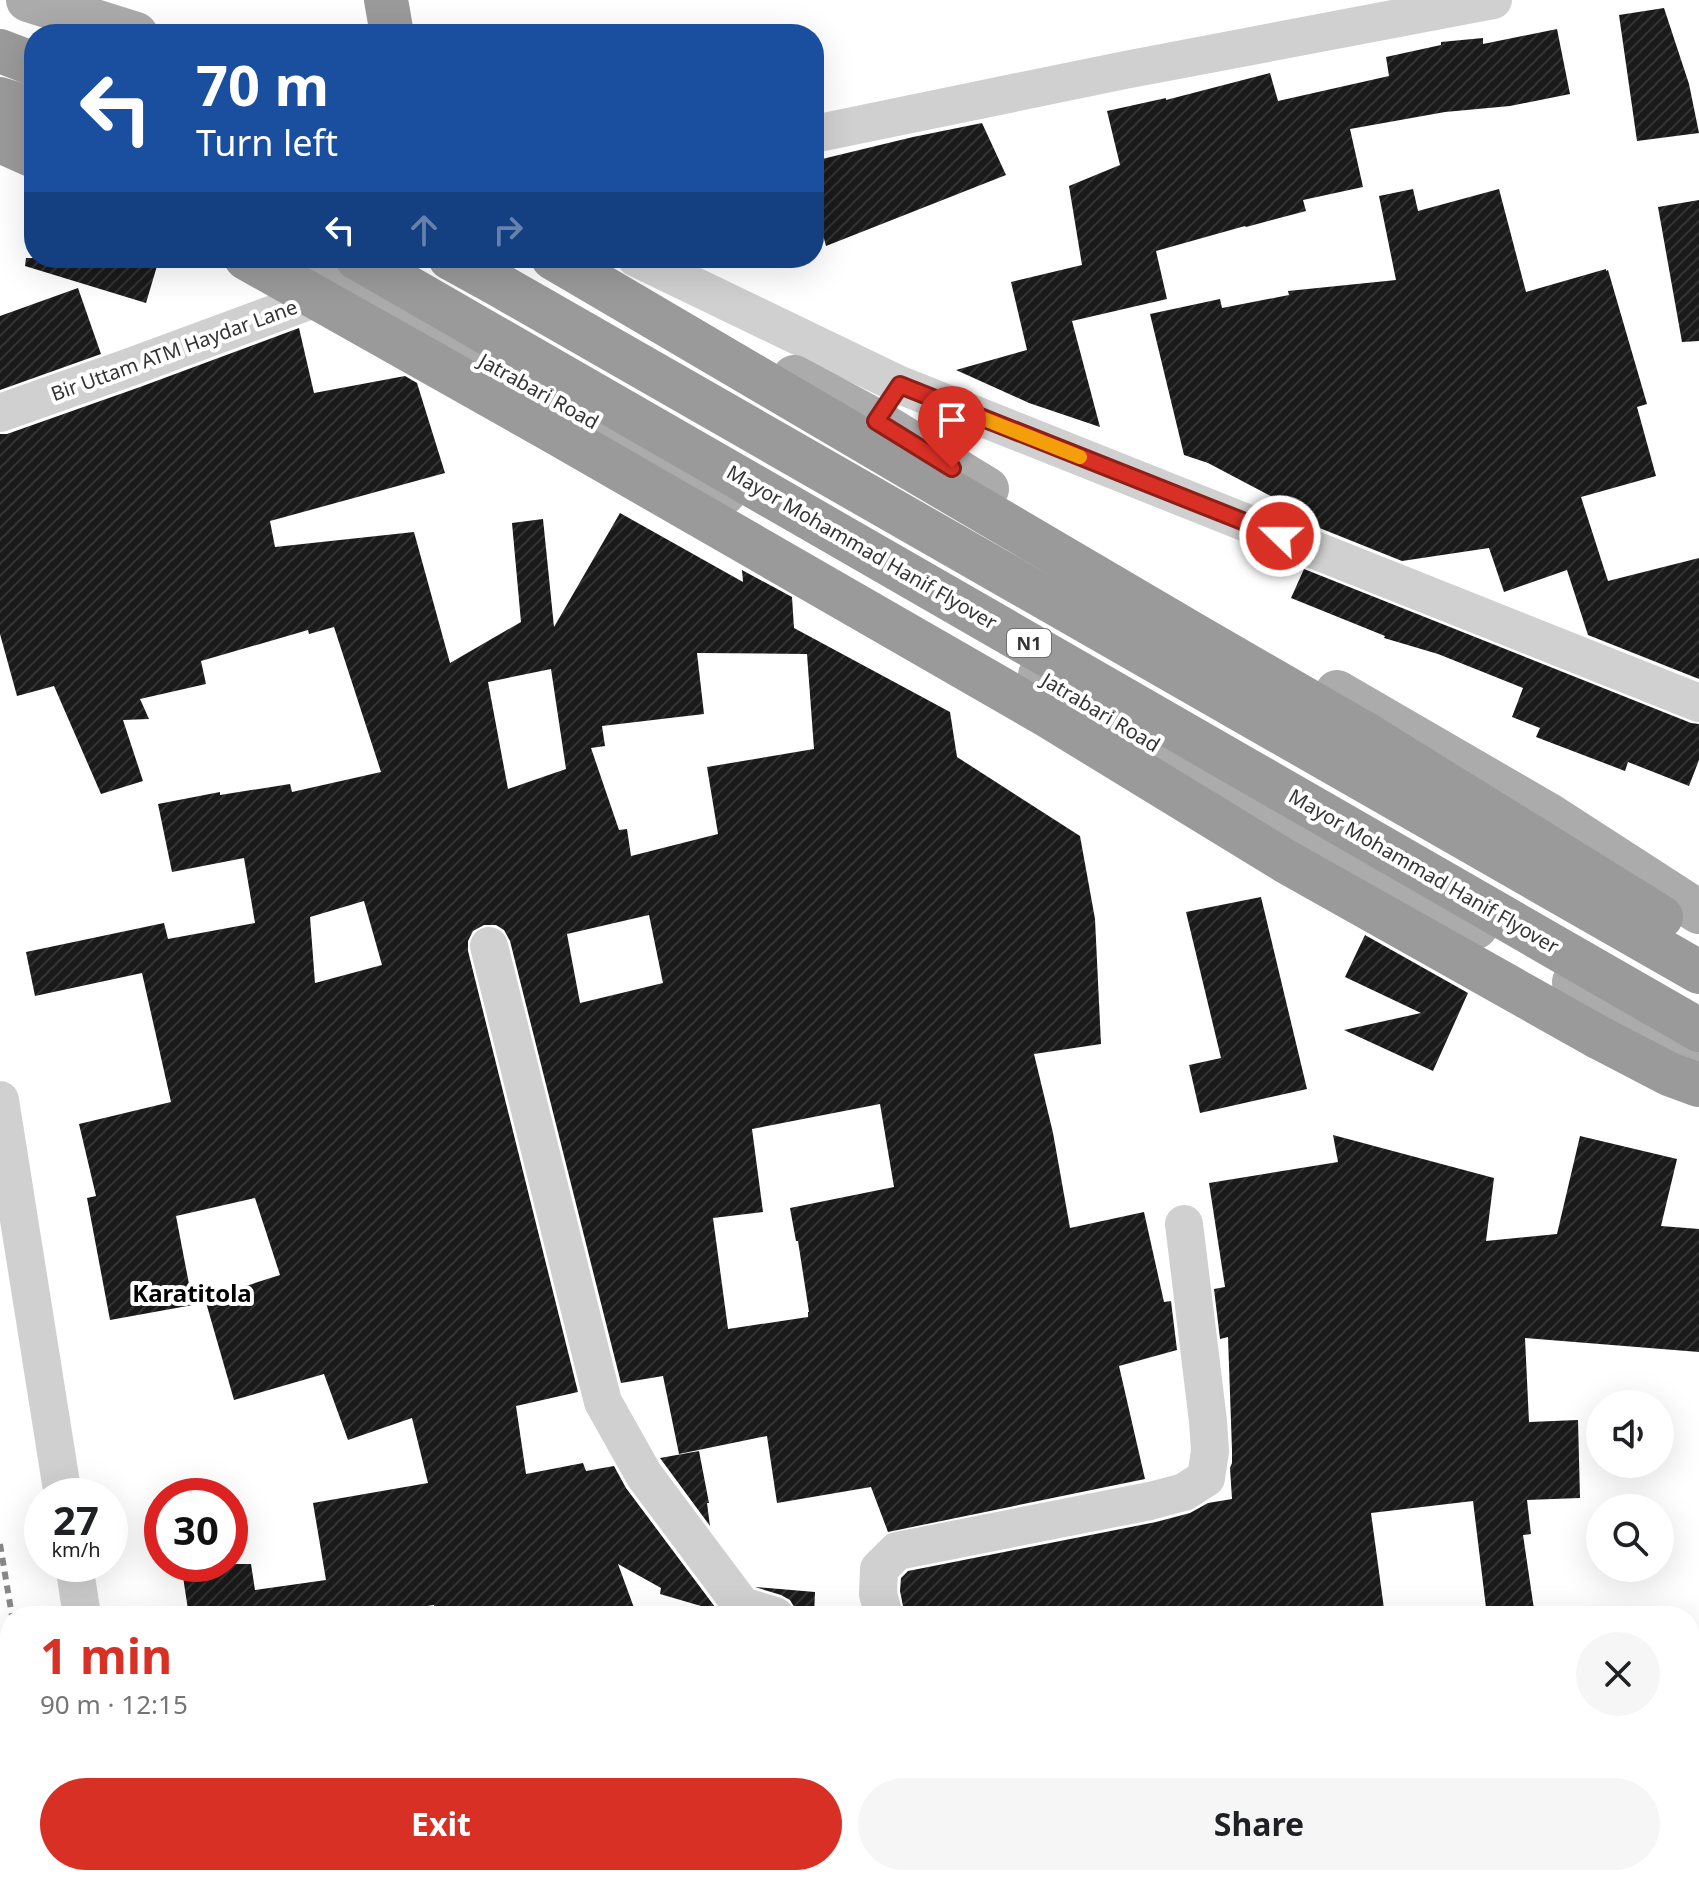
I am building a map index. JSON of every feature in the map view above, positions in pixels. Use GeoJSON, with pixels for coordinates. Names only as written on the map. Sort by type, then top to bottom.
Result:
{"type":"FeatureCollection","features":[{"type":"Feature","properties":{"kind":"highway"},"geometry":{"type":"LineString","coordinates":[[386,0],[390,24]]}},
{"type":"Feature","properties":{"kind":"highway"},"geometry":{"type":"LineString","coordinates":[[0,51],[24,60]]}},
{"type":"Feature","properties":{"kind":"highway"},"geometry":{"type":"LineString","coordinates":[[0,99],[24,106]]}},
{"type":"Feature","properties":{"kind":"highway"},"geometry":{"type":"LineString","coordinates":[[0,143],[24,151]]}},
{"type":"Feature","properties":{"kind":"highway"},"geometry":{"type":"LineString","coordinates":[[264,268],[838,594],[1048,716],[1285,861],[1598,1037],[1669,1074],[1699,1085]]}},
{"type":"Feature","properties":{"kind":"highway","name":"N1"},"geometry":{"type":"LineString","coordinates":[[468,268],[1699,972]]}},
{"type":"Feature","properties":{"kind":"highway"},"geometry":{"type":"LineString","coordinates":[[570,268],[1364,733],[1699,940]]}},
{"type":"Feature","properties":{"kind":"highway","name":"Mayor Mohammad Hanif Flyover"},"geometry":{"type":"LineString","coordinates":[[352,271],[1699,1030]]}},
{"type":"Feature","properties":{"kind":"main road"},"geometry":{"type":"LineString","coordinates":[[28,0],[104,24]]}},
{"type":"Feature","properties":{"kind":"main road"},"geometry":{"type":"LineString","coordinates":[[594,268],[876,421],[1078,545],[1549,815],[1699,912]]}},
{"type":"Feature","properties":{"kind":"main road","name":"Jatrabari Road"},"geometry":{"type":"LineString","coordinates":[[352,271],[1224,785],[1558,972],[1699,1057]]}},
{"type":"Feature","properties":{"kind":"street"},"geometry":{"type":"LineString","coordinates":[[824,132],[1125,70],[1493,0]]}},
{"type":"Feature","properties":{"kind":"street"},"geometry":{"type":"LineString","coordinates":[[657,268],[900,385],[1699,703]]}},
{"type":"Feature","properties":{"kind":"street","name":"Bir Uttam ATM Haydar Lane"},"geometry":{"type":"LineString","coordinates":[[0,413],[277,313],[352,271]]}},
{"type":"Feature","properties":{"kind":"street"},"geometry":{"type":"LineString","coordinates":[[876,421],[900,385]]}},
{"type":"Feature","properties":{"kind":"street"},"geometry":{"type":"LineString","coordinates":[[489,946],[603,1402],[644,1475],[742,1606]]}},
{"type":"Feature","properties":{"kind":"street"},"geometry":{"type":"LineString","coordinates":[[0,1100],[60,1478]]}},
{"type":"Feature","properties":{"kind":"street"},"geometry":{"type":"LineString","coordinates":[[881,1606],[878,1594],[879,1569],[897,1551],[1150,1501],[1184,1492],[1206,1478],[1210,1451],[1208,1421],[1184,1224]]}},
{"type":"Feature","properties":{"kind":"street"},"geometry":{"type":"LineString","coordinates":[[77,1582],[80,1606]]}},
{"type":"Feature","properties":{"kind":"building"},"geometry":{"type":"Polygon","coordinates":[[[1664,8],[1689,84],[1699,133],[1637,141],[1619,15],[1664,8]]]}},
{"type":"Feature","properties":{"kind":"building"},"geometry":{"type":"Polygon","coordinates":[[[1557,29],[1570,94],[1510,106],[1445,112],[1350,129],[1363,187],[1303,200],[1306,211],[1156,251],[1167,299],[1072,321],[1100,427],[1029,403],[956,370],[1027,350],[1011,282],[1082,265],[1069,186],[1120,165],[1107,111],[1166,100],[1270,73],[1278,101],[1389,76],[1386,57],[1441,45],[1441,42],[1483,38],[1483,44],[1557,29]]]}},
{"type":"Feature","properties":{"kind":"building"},"geometry":{"type":"Polygon","coordinates":[[[982,123],[1006,175],[826,246],[824,159],[982,123]]]}},
{"type":"Feature","properties":{"kind":"building"},"geometry":{"type":"Polygon","coordinates":[[[1413,189],[1418,211],[1499,189],[1526,292],[1608,270],[1647,404],[1637,407],[1656,476],[1581,497],[1608,581],[1699,558],[1699,679],[1588,635],[1567,570],[1504,592],[1489,548],[1402,561],[1307,523],[1305,514],[1208,463],[1184,455],[1150,314],[1220,299],[1222,308],[1289,295],[1288,291],[1396,280],[1379,196],[1413,189]]]}},
{"type":"Feature","properties":{"kind":"building"},"geometry":{"type":"Polygon","coordinates":[[[1699,200],[1699,341],[1682,342],[1658,207],[1699,200]]]}},
{"type":"Feature","properties":{"kind":"building"},"geometry":{"type":"Polygon","coordinates":[[[32,268],[156,268],[146,303],[32,268]]]}},
{"type":"Feature","properties":{"kind":"building"},"geometry":{"type":"Polygon","coordinates":[[[78,288],[101,354],[0,390],[0,316],[78,288]]]}},
{"type":"Feature","properties":{"kind":"building"},"geometry":{"type":"Polygon","coordinates":[[[299,328],[314,393],[405,376],[417,383],[445,473],[270,521],[275,547],[414,532],[450,663],[521,622],[512,523],[543,519],[554,627],[620,513],[743,582],[742,570],[792,597],[794,628],[950,712],[957,757],[1080,836],[1095,919],[1101,1044],[1034,1054],[1053,1133],[1070,1228],[1144,1212],[1164,1302],[1171,1301],[1177,1350],[1119,1366],[1145,1479],[888,1532],[871,1487],[777,1503],[767,1436],[679,1454],[663,1376],[621,1383],[510,941],[504,930],[496,925],[484,925],[473,931],[468,941],[468,951],[578,1392],[516,1406],[526,1474],[583,1463],[586,1471],[614,1466],[626,1488],[714,1606],[701,1606],[660,1594],[661,1588],[618,1564],[633,1606],[187,1606],[184,1582],[248,1582],[248,1564],[251,1564],[255,1590],[326,1580],[313,1503],[428,1483],[412,1418],[348,1440],[324,1374],[234,1400],[205,1299],[280,1275],[255,1198],[176,1216],[193,1305],[110,1320],[87,1198],[96,1196],[79,1124],[171,1102],[142,973],[35,996],[26,952],[164,923],[168,939],[255,923],[244,858],[172,872],[158,804],[220,792],[220,795],[290,784],[292,792],[381,772],[334,627],[309,634],[308,630],[201,661],[206,684],[140,699],[149,719],[123,720],[143,781],[101,794],[54,686],[17,696],[0,634],[0,434],[140,387],[299,328]],[[697,653],[704,714],[602,726],[605,746],[591,748],[619,830],[627,829],[631,856],[718,834],[707,767],[814,749],[807,654],[697,653]],[[551,669],[488,682],[508,789],[566,769],[551,669]],[[364,901],[310,917],[315,983],[382,965],[364,901]],[[649,915],[567,934],[580,1003],[663,983],[649,915]],[[880,1104],[752,1129],[763,1212],[713,1218],[728,1329],[808,1317],[798,1241],[790,1208],[894,1187],[880,1104]]]}},
{"type":"Feature","properties":{"kind":"building"},"geometry":{"type":"Polygon","coordinates":[[[1304,569],[1699,724],[1699,760],[1689,786],[1628,762],[1625,771],[1536,737],[1540,728],[1512,717],[1523,688],[1438,654],[1384,638],[1291,598],[1304,569]]]}},
{"type":"Feature","properties":{"kind":"building"},"geometry":{"type":"Polygon","coordinates":[[[1261,897],[1307,1089],[1200,1113],[1189,1065],[1221,1058],[1186,912],[1261,897]]]}},
{"type":"Feature","properties":{"kind":"building"},"geometry":{"type":"Polygon","coordinates":[[[1365,935],[1468,993],[1433,1071],[1344,1030],[1421,1013],[1345,977],[1365,935]]]}},
{"type":"Feature","properties":{"kind":"building"},"geometry":{"type":"Polygon","coordinates":[[[1333,1135],[1494,1178],[1486,1241],[1557,1234],[1580,1136],[1677,1159],[1661,1226],[1699,1229],[1699,1352],[1525,1338],[1529,1422],[1578,1420],[1580,1498],[1527,1500],[1531,1534],[1523,1535],[1534,1606],[1486,1606],[1473,1501],[1371,1513],[1384,1606],[903,1606],[901,1578],[908,1571],[1156,1522],[1190,1513],[1208,1503],[1232,1499],[1228,1337],[1220,1339],[1214,1289],[1225,1287],[1209,1183],[1338,1162],[1333,1135]]]}},
{"type":"Feature","properties":{"kind":"building"},"geometry":{"type":"Polygon","coordinates":[[[699,1451],[709,1503],[710,1526],[660,1458],[699,1451]]]}},
{"type":"Feature","properties":{"kind":"building"},"geometry":{"type":"Polygon","coordinates":[[[755,1587],[815,1592],[814,1606],[794,1606],[781,1595],[755,1587]]]}},
{"type":"Feature","properties":{"kind":"railway"},"geometry":{"type":"LineString","coordinates":[[0,1544],[10,1606]]}},
{"type":"Feature","properties":{"kind":"slow traffic"},"geometry":{"type":"LineString","coordinates":[[979,417],[1080,457]]}},
{"type":"Feature","properties":{"kind":"district","name":"Karatitola"},"geometry":{"type":"Point","coordinates":[192,1292]}},
{"type":"Feature","properties":{"kind":"route"},"geometry":{"type":"LineString","coordinates":[[952,468],[876,421],[900,385],[1280,536]]}}]}
